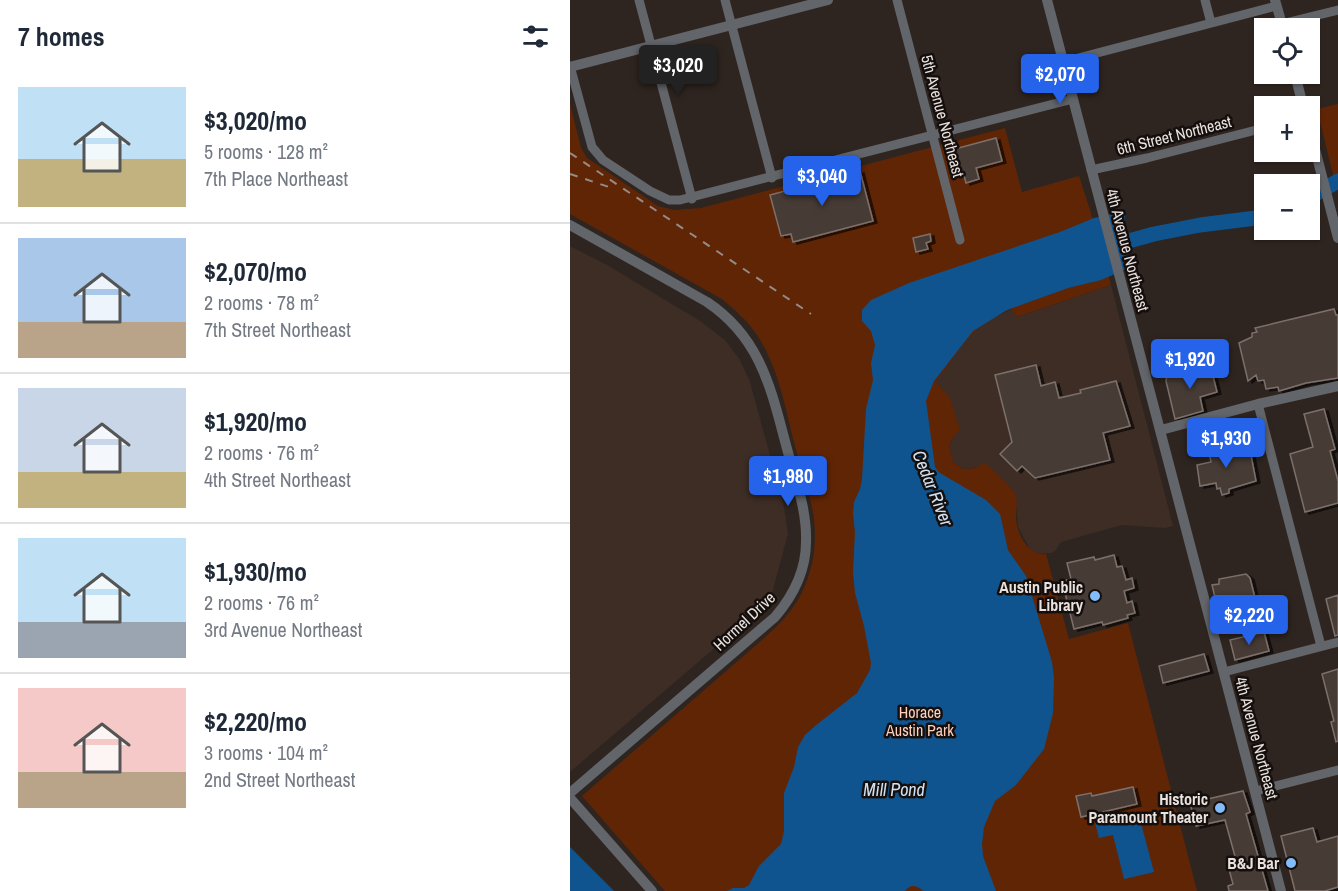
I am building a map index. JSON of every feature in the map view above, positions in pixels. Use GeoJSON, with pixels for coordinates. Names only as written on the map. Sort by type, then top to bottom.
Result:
{"type":"FeatureCollection","features":[{"type":"Feature","properties":{"kind":"street"},"geometry":{"type":"LineString","coordinates":[[639,0],[692,199]]}},
{"type":"Feature","properties":{"kind":"street"},"geometry":{"type":"LineString","coordinates":[[724,0],[772,178]]}},
{"type":"Feature","properties":{"kind":"street"},"geometry":{"type":"LineString","coordinates":[[828,0],[570,66],[592,147],[603,159],[650,191],[669,200],[692,199],[1073,99]]}},
{"type":"Feature","properties":{"kind":"street","name":"5th Avenue Northeast"},"geometry":{"type":"LineString","coordinates":[[897,0],[960,240]]}},
{"type":"Feature","properties":{"kind":"street","name":"4th Avenue Northeast"},"geometry":{"type":"LineString","coordinates":[[1047,0],[1281,891]]}},
{"type":"Feature","properties":{"kind":"street"},"geometry":{"type":"LineString","coordinates":[[1205,0],[1210,23]]}},
{"type":"Feature","properties":{"kind":"street"},"geometry":{"type":"LineString","coordinates":[[1063,62],[1276,3],[1280,18]]}},
{"type":"Feature","properties":{"kind":"street"},"geometry":{"type":"LineString","coordinates":[[1310,18],[1338,10]]}},
{"type":"Feature","properties":{"kind":"street","name":"6th Street Northeast"},"geometry":{"type":"LineString","coordinates":[[1091,170],[1254,131]]}},
{"type":"Feature","properties":{"kind":"street"},"geometry":{"type":"LineString","coordinates":[[1318,162],[1338,238]]}},
{"type":"Feature","properties":{"kind":"street","name":"Hormel Drive"},"geometry":{"type":"LineString","coordinates":[[570,225],[707,302],[741,331],[759,360],[769,382],[803,508],[806,542],[801,573],[794,590],[775,616],[570,793]]}},
{"type":"Feature","properties":{"kind":"street"},"geometry":{"type":"LineString","coordinates":[[1161,430],[1258,404],[1338,386]]}},
{"type":"Feature","properties":{"kind":"street"},"geometry":{"type":"LineString","coordinates":[[1258,404],[1321,646]]}},
{"type":"Feature","properties":{"kind":"street"},"geometry":{"type":"LineString","coordinates":[[1224,672],[1338,642]]}},
{"type":"Feature","properties":{"kind":"street"},"geometry":{"type":"LineString","coordinates":[[1256,791],[1338,770]]}},
{"type":"Feature","properties":{"kind":"street"},"geometry":{"type":"LineString","coordinates":[[570,798],[652,891]]}},
{"type":"Feature","properties":{"kind":"shaded area"},"geometry":{"type":"Polygon","coordinates":[[[570,246],[607,265],[700,321],[725,340],[740,360],[750,382],[784,507],[788,534],[772,593],[766,601],[753,615],[570,772],[570,246]]]}},
{"type":"Feature","properties":{"kind":"shaded area"},"geometry":{"type":"Polygon","coordinates":[[[1111,285],[1173,526],[1165,528],[1122,525],[1061,542],[1051,553],[1035,554],[1018,527],[1013,491],[980,467],[963,469],[953,462],[949,445],[955,434],[934,381],[973,331],[991,319],[1012,309],[1017,317],[1111,285]]]}},
{"type":"Feature","properties":{"kind":"green space","name":"Horace Austin Park"},"geometry":{"type":"Polygon","coordinates":[[[570,104],[581,148],[587,158],[658,206],[674,210],[701,208],[1005,128],[1022,192],[1079,176],[1111,285],[1017,317],[1011,309],[997,315],[985,322],[967,339],[935,381],[950,398],[960,430],[949,445],[953,462],[963,469],[975,468],[985,463],[1015,494],[1016,518],[1021,537],[1029,548],[1040,554],[1046,554],[1069,639],[1128,623],[1197,891],[665,891],[582,796],[778,626],[806,584],[813,561],[815,533],[811,502],[782,392],[765,348],[753,330],[722,299],[570,214],[570,104]]]}},
{"type":"Feature","properties":{"kind":"green space"},"geometry":{"type":"Polygon","coordinates":[[[1338,104],[1338,181],[1335,183],[1320,121],[1320,108],[1338,104]]]}},
{"type":"Feature","properties":{"kind":"water","name":"Mill Pond"},"geometry":{"type":"Polygon","coordinates":[[[1125,211],[1125,241],[1131,267],[1101,280],[1068,288],[1007,310],[973,331],[934,381],[926,401],[935,467],[940,473],[986,500],[1000,514],[1008,550],[1026,576],[1052,662],[1053,713],[1044,749],[1016,785],[995,801],[984,827],[983,856],[996,891],[923,891],[914,886],[905,891],[727,891],[749,885],[759,866],[781,844],[784,831],[784,793],[794,767],[798,747],[805,735],[857,693],[870,670],[871,663],[855,593],[853,572],[854,502],[862,479],[866,409],[873,380],[871,363],[875,345],[871,331],[862,321],[862,310],[871,300],[909,283],[1060,232],[1094,218],[1125,211]]]}},
{"type":"Feature","properties":{"kind":"water"},"geometry":{"type":"Polygon","coordinates":[[[1138,812],[1154,872],[1124,879],[1113,835],[1099,838],[1095,823],[1138,812]]]}},
{"type":"Feature","properties":{"kind":"water"},"geometry":{"type":"Polygon","coordinates":[[[570,847],[614,891],[570,891],[570,847]]]}},
{"type":"Feature","properties":{"kind":"building"},"geometry":{"type":"Polygon","coordinates":[[[996,138],[1002,161],[976,168],[979,179],[966,183],[963,172],[957,173],[951,150],[996,138]]]}},
{"type":"Feature","properties":{"kind":"building"},"geometry":{"type":"Polygon","coordinates":[[[860,171],[873,221],[793,242],[791,234],[781,236],[770,195],[860,171]]]}},
{"type":"Feature","properties":{"kind":"building"},"geometry":{"type":"Polygon","coordinates":[[[930,234],[931,241],[926,243],[928,249],[916,252],[913,238],[930,234]]]}},
{"type":"Feature","properties":{"kind":"building"},"geometry":{"type":"Polygon","coordinates":[[[1334,309],[1338,315],[1338,378],[1306,383],[1279,391],[1278,387],[1266,389],[1264,380],[1258,381],[1256,375],[1248,381],[1239,343],[1252,337],[1252,333],[1257,332],[1255,328],[1334,309]]]}},
{"type":"Feature","properties":{"kind":"building"},"geometry":{"type":"Polygon","coordinates":[[[1210,364],[1217,392],[1200,397],[1203,411],[1175,419],[1166,381],[1167,375],[1210,364]]]}},
{"type":"Feature","properties":{"kind":"building"},"geometry":{"type":"Polygon","coordinates":[[[1036,365],[1041,386],[1055,382],[1059,398],[1116,381],[1130,426],[1103,433],[1110,460],[1035,478],[1022,466],[1017,471],[1000,454],[1012,442],[995,375],[1036,365]]]}},
{"type":"Feature","properties":{"kind":"building"},"geometry":{"type":"Polygon","coordinates":[[[1324,409],[1335,449],[1330,451],[1338,481],[1338,503],[1305,512],[1290,454],[1313,447],[1304,414],[1324,409]]]}},
{"type":"Feature","properties":{"kind":"building"},"geometry":{"type":"Polygon","coordinates":[[[1220,441],[1223,458],[1250,450],[1256,481],[1229,489],[1229,493],[1222,495],[1216,483],[1200,486],[1197,465],[1211,462],[1207,443],[1220,441]]]}},
{"type":"Feature","properties":{"kind":"building","name":"Austin Public Library"},"geometry":{"type":"Polygon","coordinates":[[[1114,555],[1117,567],[1122,566],[1126,580],[1132,578],[1134,588],[1124,591],[1127,603],[1132,601],[1135,613],[1127,615],[1128,618],[1103,625],[1102,622],[1074,629],[1062,581],[1071,579],[1067,563],[1114,555]]]}},
{"type":"Feature","properties":{"kind":"building"},"geometry":{"type":"Polygon","coordinates":[[[1246,574],[1250,578],[1258,610],[1220,618],[1212,585],[1219,584],[1219,579],[1246,574]]]}},
{"type":"Feature","properties":{"kind":"building"},"geometry":{"type":"Polygon","coordinates":[[[1338,595],[1338,635],[1335,636],[1326,599],[1338,595]]]}},
{"type":"Feature","properties":{"kind":"building"},"geometry":{"type":"Polygon","coordinates":[[[1264,632],[1269,651],[1235,660],[1230,640],[1264,632]]]}},
{"type":"Feature","properties":{"kind":"building"},"geometry":{"type":"Polygon","coordinates":[[[1204,654],[1209,671],[1163,683],[1159,666],[1204,654]]]}},
{"type":"Feature","properties":{"kind":"building"},"geometry":{"type":"Polygon","coordinates":[[[1338,669],[1338,741],[1336,742],[1331,722],[1334,721],[1322,674],[1338,669]]]}},
{"type":"Feature","properties":{"kind":"building"},"geometry":{"type":"Polygon","coordinates":[[[1133,787],[1137,804],[1081,817],[1076,796],[1091,793],[1092,796],[1133,787]]]}},
{"type":"Feature","properties":{"kind":"building"},"geometry":{"type":"Polygon","coordinates":[[[1243,791],[1250,812],[1246,814],[1268,891],[1229,891],[1228,886],[1233,884],[1227,862],[1236,860],[1225,820],[1196,826],[1190,803],[1243,791]]]}},
{"type":"Feature","properties":{"kind":"building"},"geometry":{"type":"Polygon","coordinates":[[[1313,828],[1317,842],[1338,836],[1338,887],[1325,891],[1295,891],[1281,836],[1313,828]]]}},
{"type":"Feature","properties":{"kind":"waterway","name":"Cedar River"},"geometry":{"type":"LineString","coordinates":[[1320,191],[1338,181]]}},
{"type":"Feature","properties":{"kind":"waterway","name":"Cedar River"},"geometry":{"type":"LineString","coordinates":[[1107,247],[1154,234],[1200,225],[1254,218]]}},
{"type":"Feature","properties":{"kind":"railway"},"geometry":{"type":"LineString","coordinates":[[570,153],[811,314]]}},
{"type":"Feature","properties":{"kind":"railway"},"geometry":{"type":"LineString","coordinates":[[570,174],[615,189]]}},
{"type":"Feature","properties":{"kind":"place","name":"Austin Public Library"},"geometry":{"type":"Point","coordinates":[1095,596]}},
{"type":"Feature","properties":{"kind":"place","name":"Historic Paramount Theater"},"geometry":{"type":"Point","coordinates":[1220,808]}},
{"type":"Feature","properties":{"kind":"place","name":"B&J Bar"},"geometry":{"type":"Point","coordinates":[1291,863]}}]}
